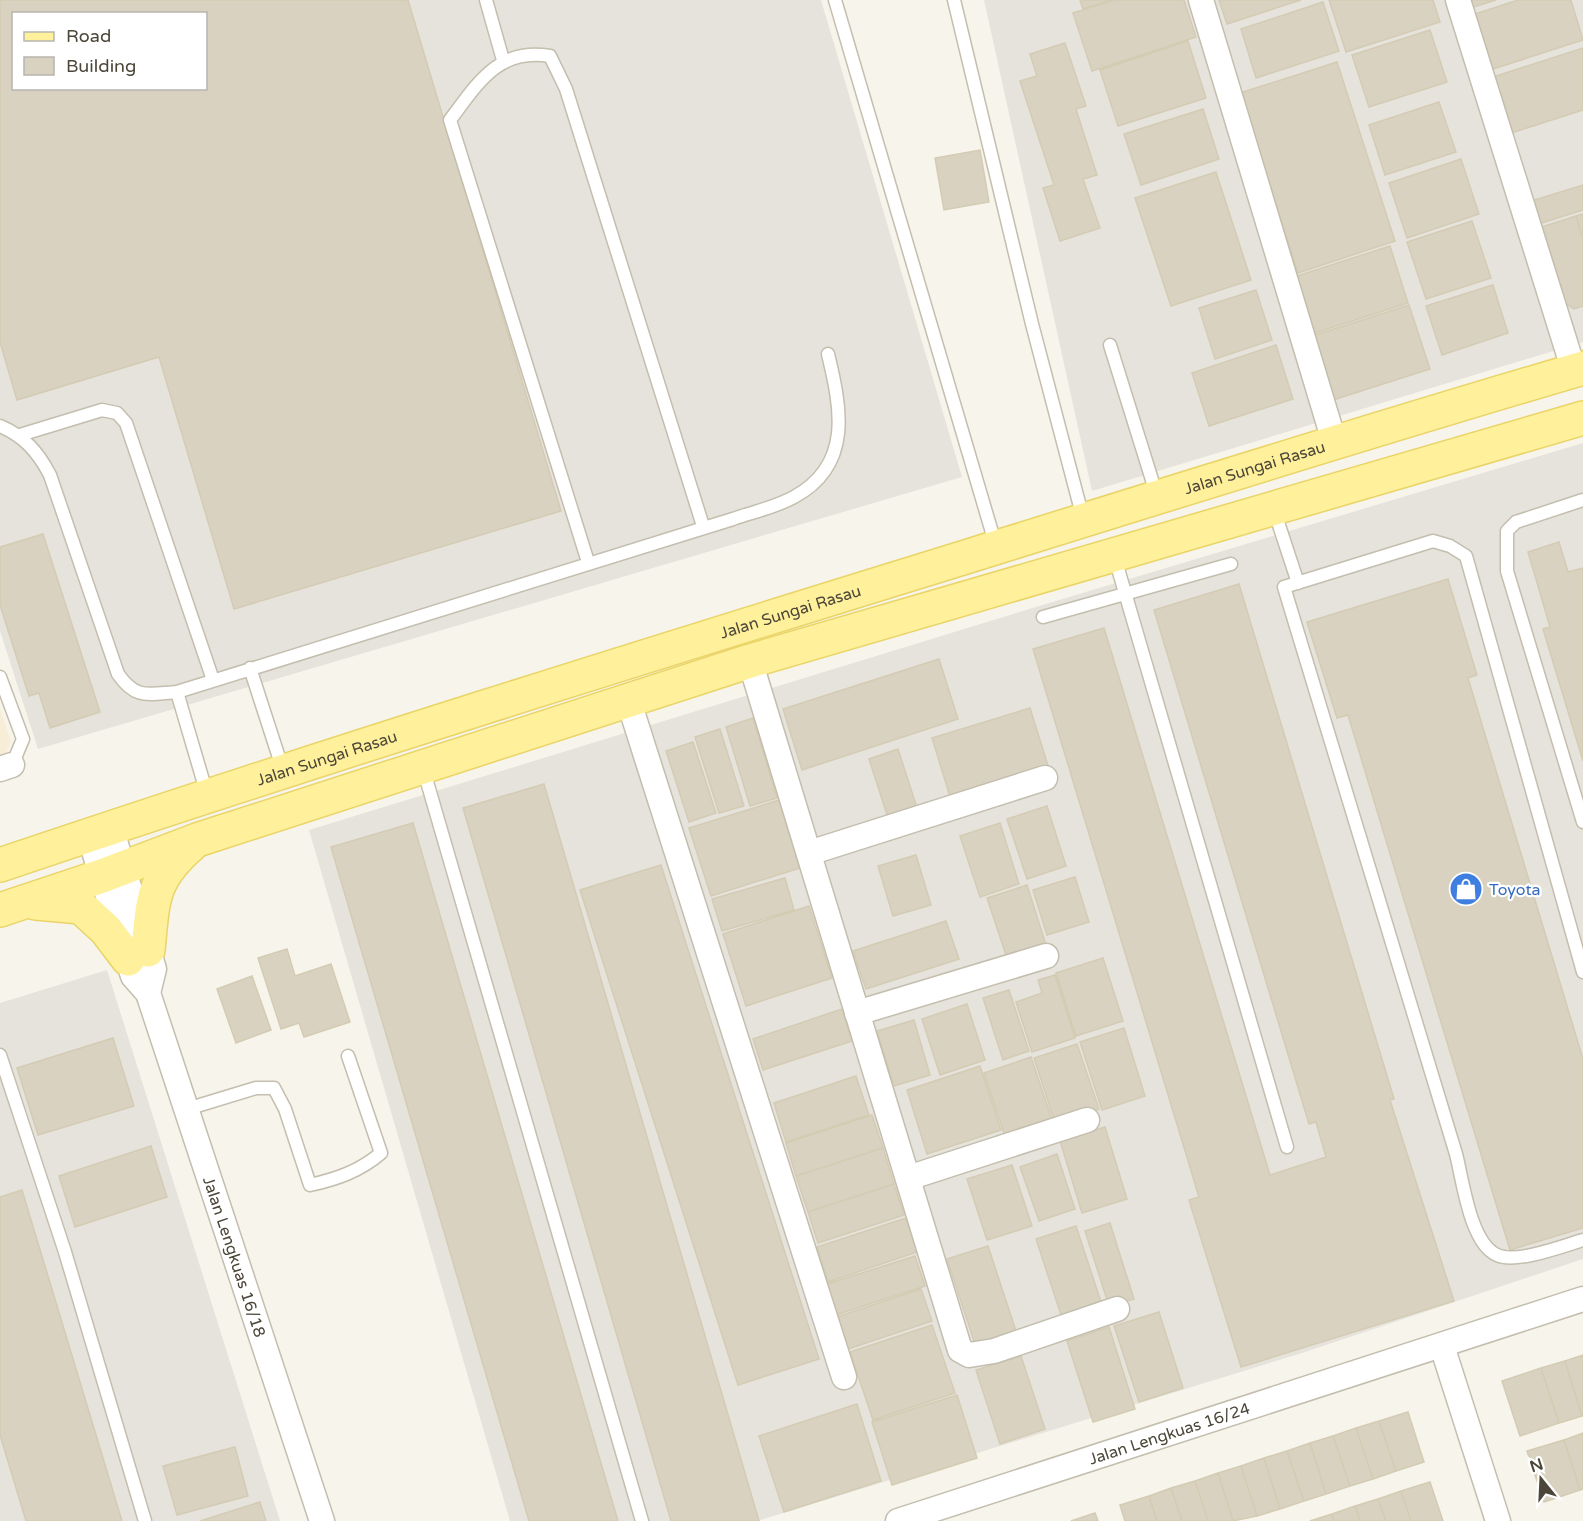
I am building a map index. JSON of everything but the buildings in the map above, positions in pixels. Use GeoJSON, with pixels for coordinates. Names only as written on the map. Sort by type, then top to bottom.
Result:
{"type":"FeatureCollection","features":[{"type":"Feature","properties":{"kind":"main road","name":"Jalan Sungai Rasau"},"geometry":{"type":"LineString","coordinates":[[0,865],[207,795],[1083,519],[1334,441],[1578,369]]}},
{"type":"Feature","properties":{"kind":"main road"},"geometry":{"type":"LineString","coordinates":[[0,910],[113,872],[197,840],[750,661],[1583,418]]}},
{"type":"Feature","properties":{"kind":"main road"},"geometry":{"type":"LineString","coordinates":[[0,910],[38,903],[81,907],[106,930],[138,954],[160,880],[175,859],[197,840]]}},
{"type":"Feature","properties":{"kind":"street"},"geometry":{"type":"LineString","coordinates":[[1201,0],[1334,441]]}},
{"type":"Feature","properties":{"kind":"street"},"geometry":{"type":"LineString","coordinates":[[1458,0],[1578,369]]}},
{"type":"Feature","properties":{"kind":"street"},"geometry":{"type":"LineString","coordinates":[[750,661],[960,1350],[969,1355],[994,1352],[1117,1309]]}},
{"type":"Feature","properties":{"kind":"street"},"geometry":{"type":"LineString","coordinates":[[628,699],[844,1377]]}},
{"type":"Feature","properties":{"kind":"street"},"geometry":{"type":"LineString","coordinates":[[809,853],[1045,778]]}},
{"type":"Feature","properties":{"kind":"street","name":"Jalan Lengkuas 16/18"},"geometry":{"type":"LineString","coordinates":[[100,831],[138,954],[154,969],[148,993],[322,1521]]}},
{"type":"Feature","properties":{"kind":"street"},"geometry":{"type":"LineString","coordinates":[[857,1012],[1046,956]]}},
{"type":"Feature","properties":{"kind":"street"},"geometry":{"type":"LineString","coordinates":[[908,1178],[1087,1120]]}},
{"type":"Feature","properties":{"kind":"street","name":"Jalan Lengkuas 16/24"},"geometry":{"type":"LineString","coordinates":[[898,1521],[1583,1299]]}},
{"type":"Feature","properties":{"kind":"street"},"geometry":{"type":"LineString","coordinates":[[1442,1346],[1498,1521]]}},
{"type":"Feature","properties":{"kind":"lane"},"geometry":{"type":"LineString","coordinates":[[486,0],[502,60]]}},
{"type":"Feature","properties":{"kind":"lane"},"geometry":{"type":"LineString","coordinates":[[835,0],[996,547]]}},
{"type":"Feature","properties":{"kind":"lane"},"geometry":{"type":"LineString","coordinates":[[954,0],[1032,324],[1083,519]]}},
{"type":"Feature","properties":{"kind":"lane"},"geometry":{"type":"LineString","coordinates":[[588,562],[450,120],[470,92],[502,60],[530,53],[550,56],[566,88],[703,526]]}},
{"type":"Feature","properties":{"kind":"lane"},"geometry":{"type":"LineString","coordinates":[[1110,345],[1157,497]]}},
{"type":"Feature","properties":{"kind":"lane"},"geometry":{"type":"LineString","coordinates":[[0,426],[20,435],[43,461],[50,475],[118,674],[128,688],[140,694],[177,692],[703,526],[733,519],[795,497],[828,469],[838,440],[840,404],[828,354]]}},
{"type":"Feature","properties":{"kind":"lane"},"geometry":{"type":"LineString","coordinates":[[20,435],[102,410],[117,413],[126,423],[213,680]]}},
{"type":"Feature","properties":{"kind":"lane"},"geometry":{"type":"LineString","coordinates":[[1583,500],[1516,522],[1507,531],[1505,548],[1507,571],[1583,822]]}},
{"type":"Feature","properties":{"kind":"lane"},"geometry":{"type":"LineString","coordinates":[[1274,507],[1298,583]]}},
{"type":"Feature","properties":{"kind":"lane"},"geometry":{"type":"LineString","coordinates":[[1583,972],[1466,556],[1450,546],[1433,541],[1284,587],[1456,1154],[1475,1229],[1484,1246],[1498,1256],[1536,1255],[1583,1240]]}},
{"type":"Feature","properties":{"kind":"lane"},"geometry":{"type":"LineString","coordinates":[[1113,554],[1287,1147]]}},
{"type":"Feature","properties":{"kind":"lane"},"geometry":{"type":"LineString","coordinates":[[1043,617],[1231,564]]}},
{"type":"Feature","properties":{"kind":"lane"},"geometry":{"type":"LineString","coordinates":[[250,668],[284,771]]}},
{"type":"Feature","properties":{"kind":"lane"},"geometry":{"type":"LineString","coordinates":[[0,677],[23,739],[6,767]]}},
{"type":"Feature","properties":{"kind":"lane"},"geometry":{"type":"LineString","coordinates":[[177,692],[207,795]]}},
{"type":"Feature","properties":{"kind":"lane"},"geometry":{"type":"LineString","coordinates":[[423,766],[642,1521]]}},
{"type":"Feature","properties":{"kind":"lane"},"geometry":{"type":"LineString","coordinates":[[0,1055],[65,1252],[145,1521]]}},
{"type":"Feature","properties":{"kind":"lane"},"geometry":{"type":"LineString","coordinates":[[187,1109],[256,1088],[274,1088],[285,1109],[310,1185],[334,1179],[366,1166],[381,1153],[348,1056]]}},
{"type":"Feature","properties":{"kind":"shaded area"},"geometry":{"type":"Polygon","coordinates":[[[0,0],[821,0],[962,477],[38,749],[0,631],[0,0]]]}},
{"type":"Feature","properties":{"kind":"shaded area"},"geometry":{"type":"Polygon","coordinates":[[[984,0],[1583,0],[1583,342],[1092,491],[984,0]]]}},
{"type":"Feature","properties":{"kind":"shaded area"},"geometry":{"type":"Polygon","coordinates":[[[1583,443],[1583,1259],[1302,1353],[757,1521],[510,1521],[309,830],[1029,609],[1583,443]]]}},
{"type":"Feature","properties":{"kind":"shaded area"},"geometry":{"type":"Polygon","coordinates":[[[0,709],[11,741],[6,754],[0,756],[0,709]]]}},
{"type":"Feature","properties":{"kind":"shaded area"},"geometry":{"type":"Polygon","coordinates":[[[107,970],[280,1521],[0,1521],[0,1003],[107,970]]]}},
{"type":"Feature","properties":{"kind":"place","name":"Toyota"},"geometry":{"type":"Point","coordinates":[1466,889]}}]}
